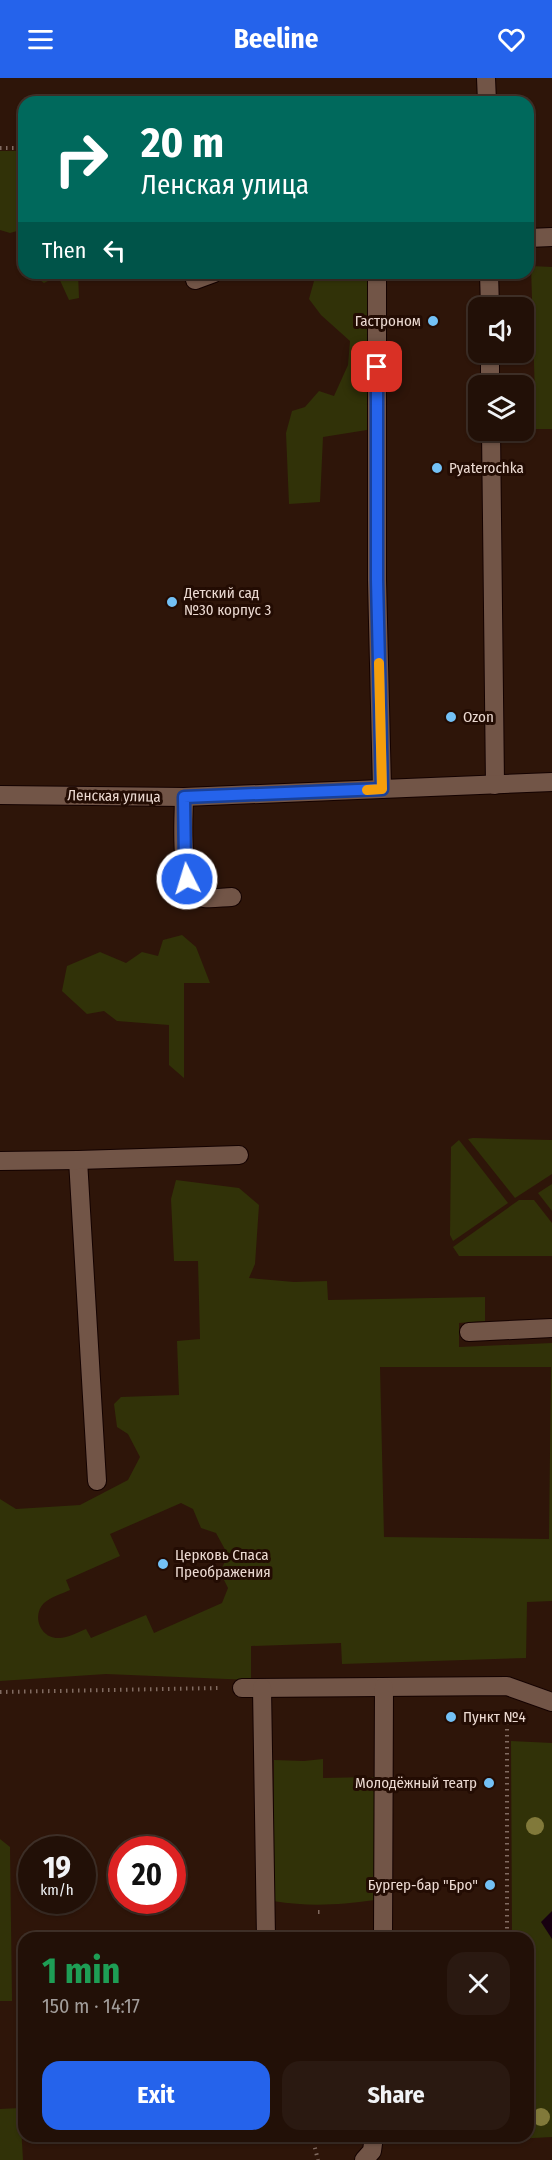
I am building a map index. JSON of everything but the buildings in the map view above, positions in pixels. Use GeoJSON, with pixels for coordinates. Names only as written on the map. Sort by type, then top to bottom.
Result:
{"type":"FeatureCollection","features":[{"type":"Feature","properties":{"kind":"street"},"geometry":{"type":"LineString","coordinates":[[486,78],[487,96]]}},
{"type":"Feature","properties":{"kind":"street"},"geometry":{"type":"LineString","coordinates":[[534,238],[552,237]]}},
{"type":"Feature","properties":{"kind":"street"},"geometry":{"type":"LineString","coordinates":[[377,279],[377,580],[382,789]]}},
{"type":"Feature","properties":{"kind":"street"},"geometry":{"type":"LineString","coordinates":[[489,279],[490,297]]}},
{"type":"Feature","properties":{"kind":"street"},"geometry":{"type":"LineString","coordinates":[[491,441],[495,785]]}},
{"type":"Feature","properties":{"kind":"street","name":"Ленская улица"},"geometry":{"type":"LineString","coordinates":[[0,795],[184,797],[552,782]]}},
{"type":"Feature","properties":{"kind":"street"},"geometry":{"type":"LineString","coordinates":[[184,797],[187,879],[194,892],[203,898],[232,897]]}},
{"type":"Feature","properties":{"kind":"street"},"geometry":{"type":"LineString","coordinates":[[0,1161],[239,1155]]}},
{"type":"Feature","properties":{"kind":"street"},"geometry":{"type":"LineString","coordinates":[[78,1160],[98,1480]]}},
{"type":"Feature","properties":{"kind":"street"},"geometry":{"type":"LineString","coordinates":[[469,1332],[552,1328]]}},
{"type":"Feature","properties":{"kind":"street"},"geometry":{"type":"LineString","coordinates":[[242,1688],[507,1686],[552,1702]]}},
{"type":"Feature","properties":{"kind":"street"},"geometry":{"type":"LineString","coordinates":[[383,1932],[384,1687]]}},
{"type":"Feature","properties":{"kind":"street"},"geometry":{"type":"LineString","coordinates":[[262,1688],[266,1932]]}},
{"type":"Feature","properties":{"kind":"street"},"geometry":{"type":"LineString","coordinates":[[364,2160],[372,2151],[373,2142]]}},
{"type":"Feature","properties":{"kind":"path"},"geometry":{"type":"LineString","coordinates":[[0,148],[18,148]]}},
{"type":"Feature","properties":{"kind":"path"},"geometry":{"type":"LineString","coordinates":[[507,1686],[507,1932]]}},
{"type":"Feature","properties":{"kind":"path"},"geometry":{"type":"LineString","coordinates":[[0,1692],[242,1688]]}},
{"type":"Feature","properties":{"kind":"path"},"geometry":{"type":"LineString","coordinates":[[314,2142],[318,2160]]}},
{"type":"Feature","properties":{"kind":"shaded area"},"geometry":{"type":"Polygon","coordinates":[[[0,151],[18,151],[18,231],[10,233],[0,230],[0,151]]]}},
{"type":"Feature","properties":{"kind":"shaded area"},"geometry":{"type":"Polygon","coordinates":[[[534,266],[552,267],[552,429],[536,429],[534,297],[532,297],[531,279],[534,279],[534,266]]]}},
{"type":"Feature","properties":{"kind":"shaded area"},"geometry":{"type":"Polygon","coordinates":[[[38,279],[52,279],[44,283],[38,279]]]}},
{"type":"Feature","properties":{"kind":"shaded area"},"geometry":{"type":"Polygon","coordinates":[[[59,279],[78,279],[79,298],[69,300],[59,279]]]}},
{"type":"Feature","properties":{"kind":"shaded area"},"geometry":{"type":"Polygon","coordinates":[[[317,279],[374,279],[373,429],[323,437],[320,502],[289,504],[286,433],[292,411],[305,407],[319,391],[334,396],[348,365],[350,341],[321,315],[309,299],[314,281],[317,279]]]}},
{"type":"Feature","properties":{"kind":"shaded area"},"geometry":{"type":"Polygon","coordinates":[[[182,935],[196,947],[210,983],[184,983],[184,1078],[169,1065],[169,1025],[117,1021],[104,1011],[87,1014],[62,991],[67,966],[100,952],[126,963],[142,952],[158,956],[163,940],[182,935]]]}},
{"type":"Feature","properties":{"kind":"shaded area"},"geometry":{"type":"Polygon","coordinates":[[[468,1139],[552,1140],[552,1174],[515,1198],[468,1139]]]}},
{"type":"Feature","properties":{"kind":"shaded area"},"geometry":{"type":"Polygon","coordinates":[[[459,1140],[508,1203],[453,1241],[450,1235],[451,1147],[459,1140]]]}},
{"type":"Feature","properties":{"kind":"shaded area"},"geometry":{"type":"Polygon","coordinates":[[[176,1180],[239,1188],[259,1205],[255,1264],[249,1278],[294,1282],[327,1281],[328,1300],[485,1297],[485,1321],[459,1323],[459,1347],[552,1343],[552,1601],[527,1602],[526,1658],[342,1664],[341,1643],[251,1646],[251,1680],[106,1674],[0,1681],[0,1499],[16,1509],[80,1505],[128,1480],[140,1457],[128,1434],[117,1427],[114,1404],[121,1397],[179,1395],[177,1341],[200,1339],[198,1261],[174,1261],[171,1199],[176,1180]],[[380,1367],[384,1537],[549,1539],[551,1367],[380,1367]],[[181,1503],[110,1534],[120,1556],[66,1580],[70,1590],[50,1599],[40,1608],[38,1620],[43,1631],[47,1635],[59,1638],[86,1629],[91,1638],[146,1615],[154,1633],[222,1603],[228,1588],[220,1572],[228,1555],[216,1533],[201,1528],[193,1509],[181,1503]]]}},
{"type":"Feature","properties":{"kind":"shaded area"},"geometry":{"type":"Polygon","coordinates":[[[552,1184],[552,1211],[538,1193],[552,1184]]]}},
{"type":"Feature","properties":{"kind":"shaded area"},"geometry":{"type":"Polygon","coordinates":[[[519,1200],[534,1200],[552,1223],[552,1256],[459,1256],[453,1247],[519,1200]]]}},
{"type":"Feature","properties":{"kind":"shaded area"},"geometry":{"type":"Polygon","coordinates":[[[511,1741],[552,1743],[552,2137],[534,2138],[534,1932],[512,1932],[511,1741]]]}},
{"type":"Feature","properties":{"kind":"shaded area"},"geometry":{"type":"Polygon","coordinates":[[[323,1759],[323,1778],[374,1777],[375,1900],[324,1905],[273,1901],[274,1760],[323,1759]]]}},
{"type":"Feature","properties":{"kind":"shaded area"},"geometry":{"type":"Polygon","coordinates":[[[0,1839],[10,1847],[12,2001],[0,2001],[0,1839]]]}},
{"type":"Feature","properties":{"kind":"shaded area"},"geometry":{"type":"Polygon","coordinates":[[[552,1911],[552,1939],[541,1922],[552,1911]]]}},
{"type":"Feature","properties":{"kind":"shaded area"},"geometry":{"type":"Polygon","coordinates":[[[18,2108],[18,2142],[22,2142],[23,2160],[0,2160],[0,2109],[18,2108]]]}},
{"type":"Feature","properties":{"kind":"slow traffic"},"geometry":{"type":"LineString","coordinates":[[367,790],[382,789],[379,663]]}},
{"type":"Feature","properties":{"kind":"place","name":"Гастроном"},"geometry":{"type":"Point","coordinates":[433,321]}},
{"type":"Feature","properties":{"kind":"place","name":"Pyaterochka"},"geometry":{"type":"Point","coordinates":[437,468]}},
{"type":"Feature","properties":{"kind":"place","name":"Детский сад №30 корпус 3"},"geometry":{"type":"Point","coordinates":[172,602]}},
{"type":"Feature","properties":{"kind":"place","name":"Ozon"},"geometry":{"type":"Point","coordinates":[451,717]}},
{"type":"Feature","properties":{"kind":"place","name":"Церковь Спаса Преображения"},"geometry":{"type":"Point","coordinates":[163,1564]}},
{"type":"Feature","properties":{"kind":"place","name":"Пункт №4"},"geometry":{"type":"Point","coordinates":[451,1717]}},
{"type":"Feature","properties":{"kind":"place","name":"Молодёжный театр"},"geometry":{"type":"Point","coordinates":[489,1783]}},
{"type":"Feature","properties":{"kind":"place","name":"Бургер-бар \"Бро\""},"geometry":{"type":"Point","coordinates":[490,1885]}},
{"type":"Feature","properties":{"kind":"route"},"geometry":{"type":"LineString","coordinates":[[187,879],[184,797],[382,789],[377,580],[377,367]]}}]}
